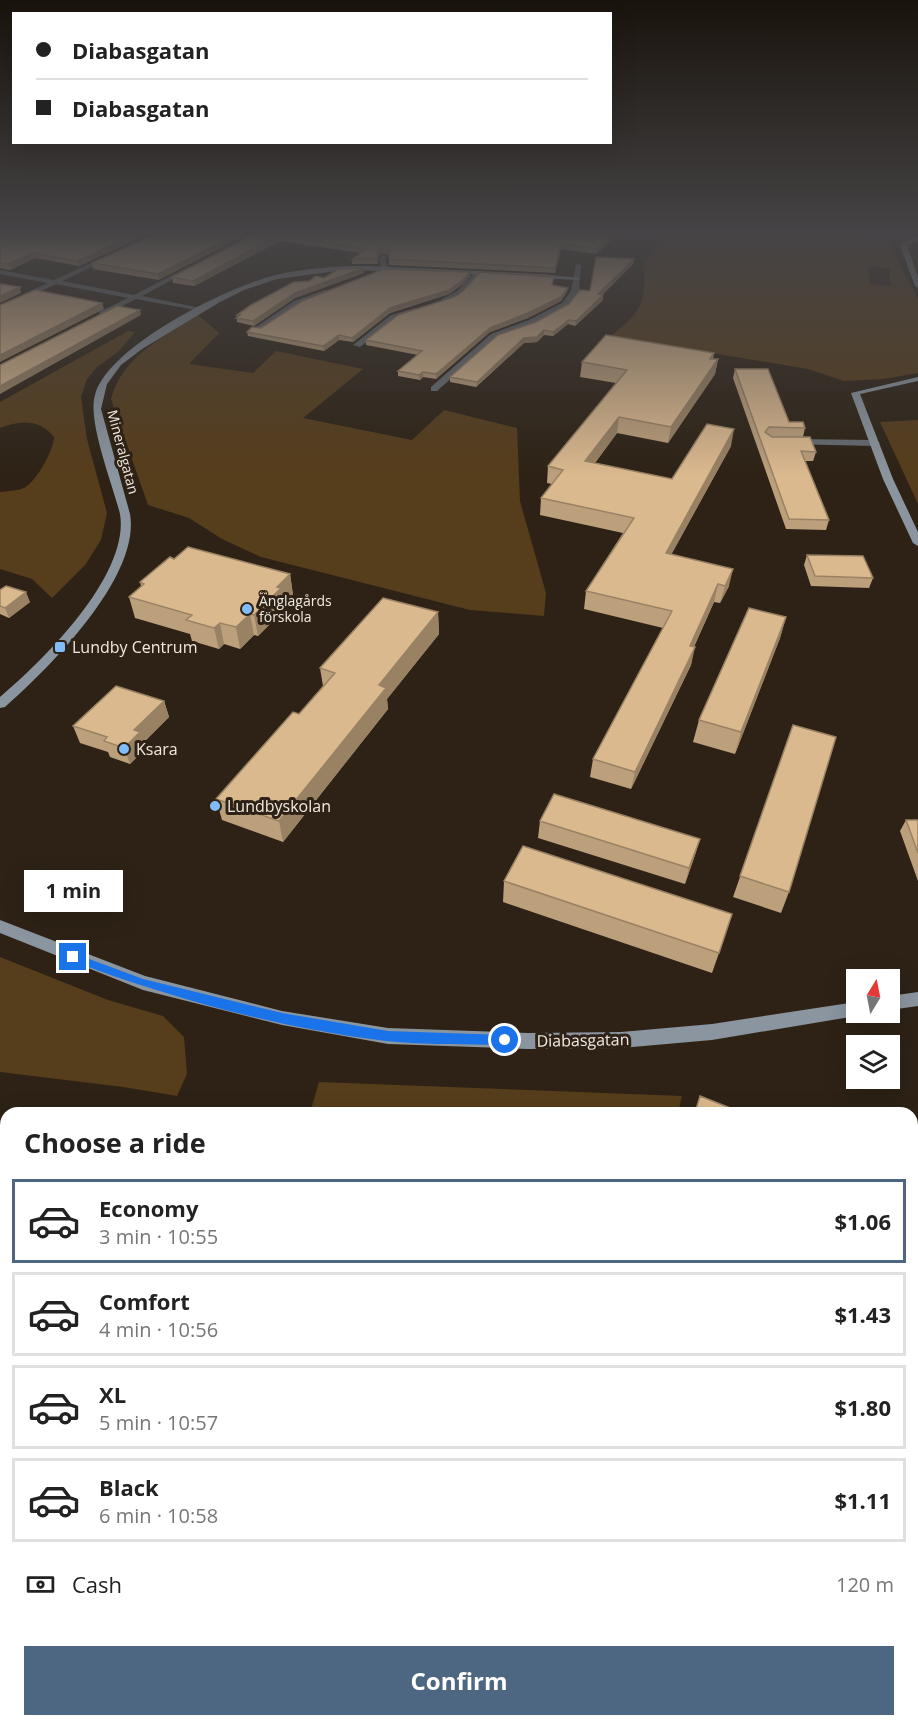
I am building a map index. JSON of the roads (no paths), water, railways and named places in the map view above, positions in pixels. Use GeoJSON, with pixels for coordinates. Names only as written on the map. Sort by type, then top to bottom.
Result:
{"type":"FeatureCollection","features":[{"type":"Feature","properties":{"kind":"street"},"geometry":{"type":"LineString","coordinates":[[94,319],[101,316]]}},
{"type":"Feature","properties":{"kind":"street","name":"Mineralgatan"},"geometry":{"type":"LineString","coordinates":[[0,704],[38,672],[79,625],[101,593],[117,558],[126,526],[123,505],[116,487],[97,409],[97,395],[101,386],[122,359],[191,316]]}},
{"type":"Feature","properties":{"kind":"street"},"geometry":{"type":"LineString","coordinates":[[257,329],[278,316]]}},
{"type":"Feature","properties":{"kind":"street"},"geometry":{"type":"LineString","coordinates":[[357,345],[399,316]]}},
{"type":"Feature","properties":{"kind":"street"},"geometry":{"type":"LineString","coordinates":[[434,389],[494,336],[545,316]]}},
{"type":"Feature","properties":{"kind":"street"},"geometry":{"type":"LineString","coordinates":[[918,379],[855,393],[888,480],[918,543]]}},
{"type":"Feature","properties":{"kind":"street"},"geometry":{"type":"LineString","coordinates":[[782,442],[875,443]]}},
{"type":"Feature","properties":{"kind":"street","name":"Diabasgatan"},"geometry":{"type":"LineString","coordinates":[[0,926],[142,983],[282,1018],[388,1036],[528,1041],[621,1040],[712,1032],[846,1011]]}},
{"type":"Feature","properties":{"kind":"street"},"geometry":{"type":"LineString","coordinates":[[900,1002],[918,999]]}},
{"type":"Feature","properties":{"kind":"place","name":"Änglagårds förskola"},"geometry":{"type":"Point","coordinates":[247,609]}},
{"type":"Feature","properties":{"kind":"place","name":"Lundby Centrum"},"geometry":{"type":"Point","coordinates":[60,647]}},
{"type":"Feature","properties":{"kind":"place","name":"Ksara"},"geometry":{"type":"Point","coordinates":[124,749]}},
{"type":"Feature","properties":{"kind":"place","name":"Lundbyskolan"},"geometry":{"type":"Point","coordinates":[215,806]}}]}
